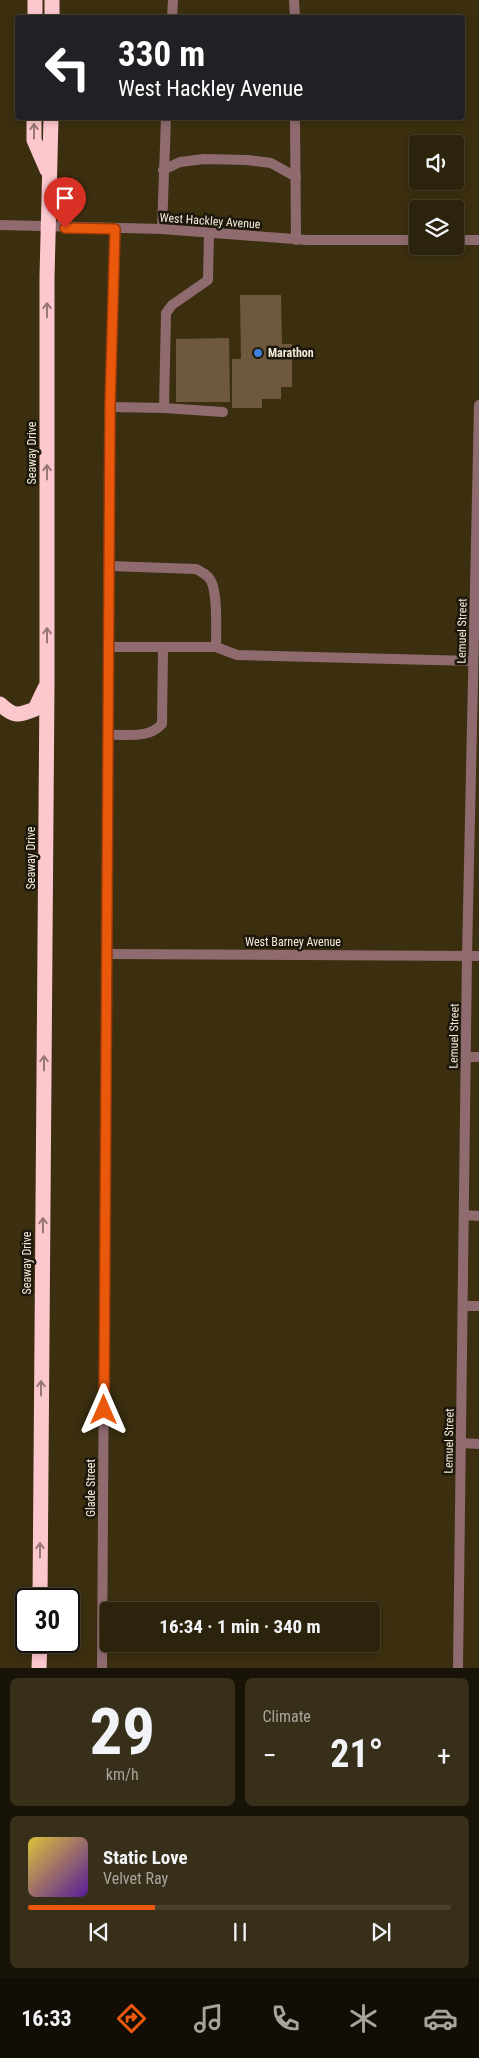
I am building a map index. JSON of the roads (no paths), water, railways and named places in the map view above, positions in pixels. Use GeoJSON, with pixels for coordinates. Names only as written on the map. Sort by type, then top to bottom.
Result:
{"type":"FeatureCollection","features":[{"type":"Feature","properties":{"kind":"highway"},"geometry":{"type":"LineString","coordinates":[[35,0],[35,15]]}},
{"type":"Feature","properties":{"kind":"highway"},"geometry":{"type":"LineString","coordinates":[[52,0],[52,15]]}},
{"type":"Feature","properties":{"kind":"highway"},"geometry":{"type":"LineString","coordinates":[[34,120],[34,140],[50,176]]}},
{"type":"Feature","properties":{"kind":"highway","name":"Seaway Drive"},"geometry":{"type":"LineString","coordinates":[[40,1588],[51,120]]}},
{"type":"Feature","properties":{"kind":"highway"},"geometry":{"type":"LineString","coordinates":[[0,704],[10,713],[20,715],[35,709],[47,683]]}},
{"type":"Feature","properties":{"kind":"highway"},"geometry":{"type":"LineString","coordinates":[[39,1668],[40,1653]]}},
{"type":"Feature","properties":{"kind":"street"},"geometry":{"type":"LineString","coordinates":[[172,15],[173,0]]}},
{"type":"Feature","properties":{"kind":"street"},"geometry":{"type":"LineString","coordinates":[[294,0],[294,15]]}},
{"type":"Feature","properties":{"kind":"street"},"geometry":{"type":"LineString","coordinates":[[162,229],[166,120]]}},
{"type":"Feature","properties":{"kind":"street"},"geometry":{"type":"LineString","coordinates":[[295,120],[296,240]]}},
{"type":"Feature","properties":{"kind":"street"},"geometry":{"type":"LineString","coordinates":[[163,170],[180,162],[204,159],[247,160],[271,163],[296,177]]}},
{"type":"Feature","properties":{"kind":"street","name":"West Hackley Avenue"},"geometry":{"type":"LineString","coordinates":[[0,225],[49,228],[162,229],[296,240],[409,240]]}},
{"type":"Feature","properties":{"kind":"street","name":"Glade Street"},"geometry":{"type":"LineString","coordinates":[[102,1668],[110,407],[115,229]]}},
{"type":"Feature","properties":{"kind":"street"},"geometry":{"type":"LineString","coordinates":[[164,408],[166,313],[172,304],[208,280],[210,233]]}},
{"type":"Feature","properties":{"kind":"street"},"geometry":{"type":"LineString","coordinates":[[464,240],[479,240]]}},
{"type":"Feature","properties":{"kind":"street","name":"Lemuel Street"},"geometry":{"type":"LineString","coordinates":[[458,1668],[467,956],[479,405]]}},
{"type":"Feature","properties":{"kind":"street"},"geometry":{"type":"LineString","coordinates":[[110,407],[223,412]]}},
{"type":"Feature","properties":{"kind":"street"},"geometry":{"type":"LineString","coordinates":[[109,566],[196,568],[205,574],[212,582],[215,600],[216,647]]}},
{"type":"Feature","properties":{"kind":"street"},"geometry":{"type":"LineString","coordinates":[[109,647],[216,647],[237,655],[473,661]]}},
{"type":"Feature","properties":{"kind":"street"},"geometry":{"type":"LineString","coordinates":[[108,735],[148,734],[155,731],[162,724],[163,647]]}},
{"type":"Feature","properties":{"kind":"street","name":"West Barney Avenue"},"geometry":{"type":"LineString","coordinates":[[106,954],[479,956]]}},
{"type":"Feature","properties":{"kind":"street"},"geometry":{"type":"LineString","coordinates":[[466,1057],[479,1057]]}},
{"type":"Feature","properties":{"kind":"street"},"geometry":{"type":"LineString","coordinates":[[464,1215],[479,1216]]}},
{"type":"Feature","properties":{"kind":"street"},"geometry":{"type":"LineString","coordinates":[[463,1306],[479,1306]]}},
{"type":"Feature","properties":{"kind":"street"},"geometry":{"type":"LineString","coordinates":[[461,1443],[479,1444]]}},
{"type":"Feature","properties":{"kind":"place","name":"Marathon"},"geometry":{"type":"Point","coordinates":[258,353]}}]}
